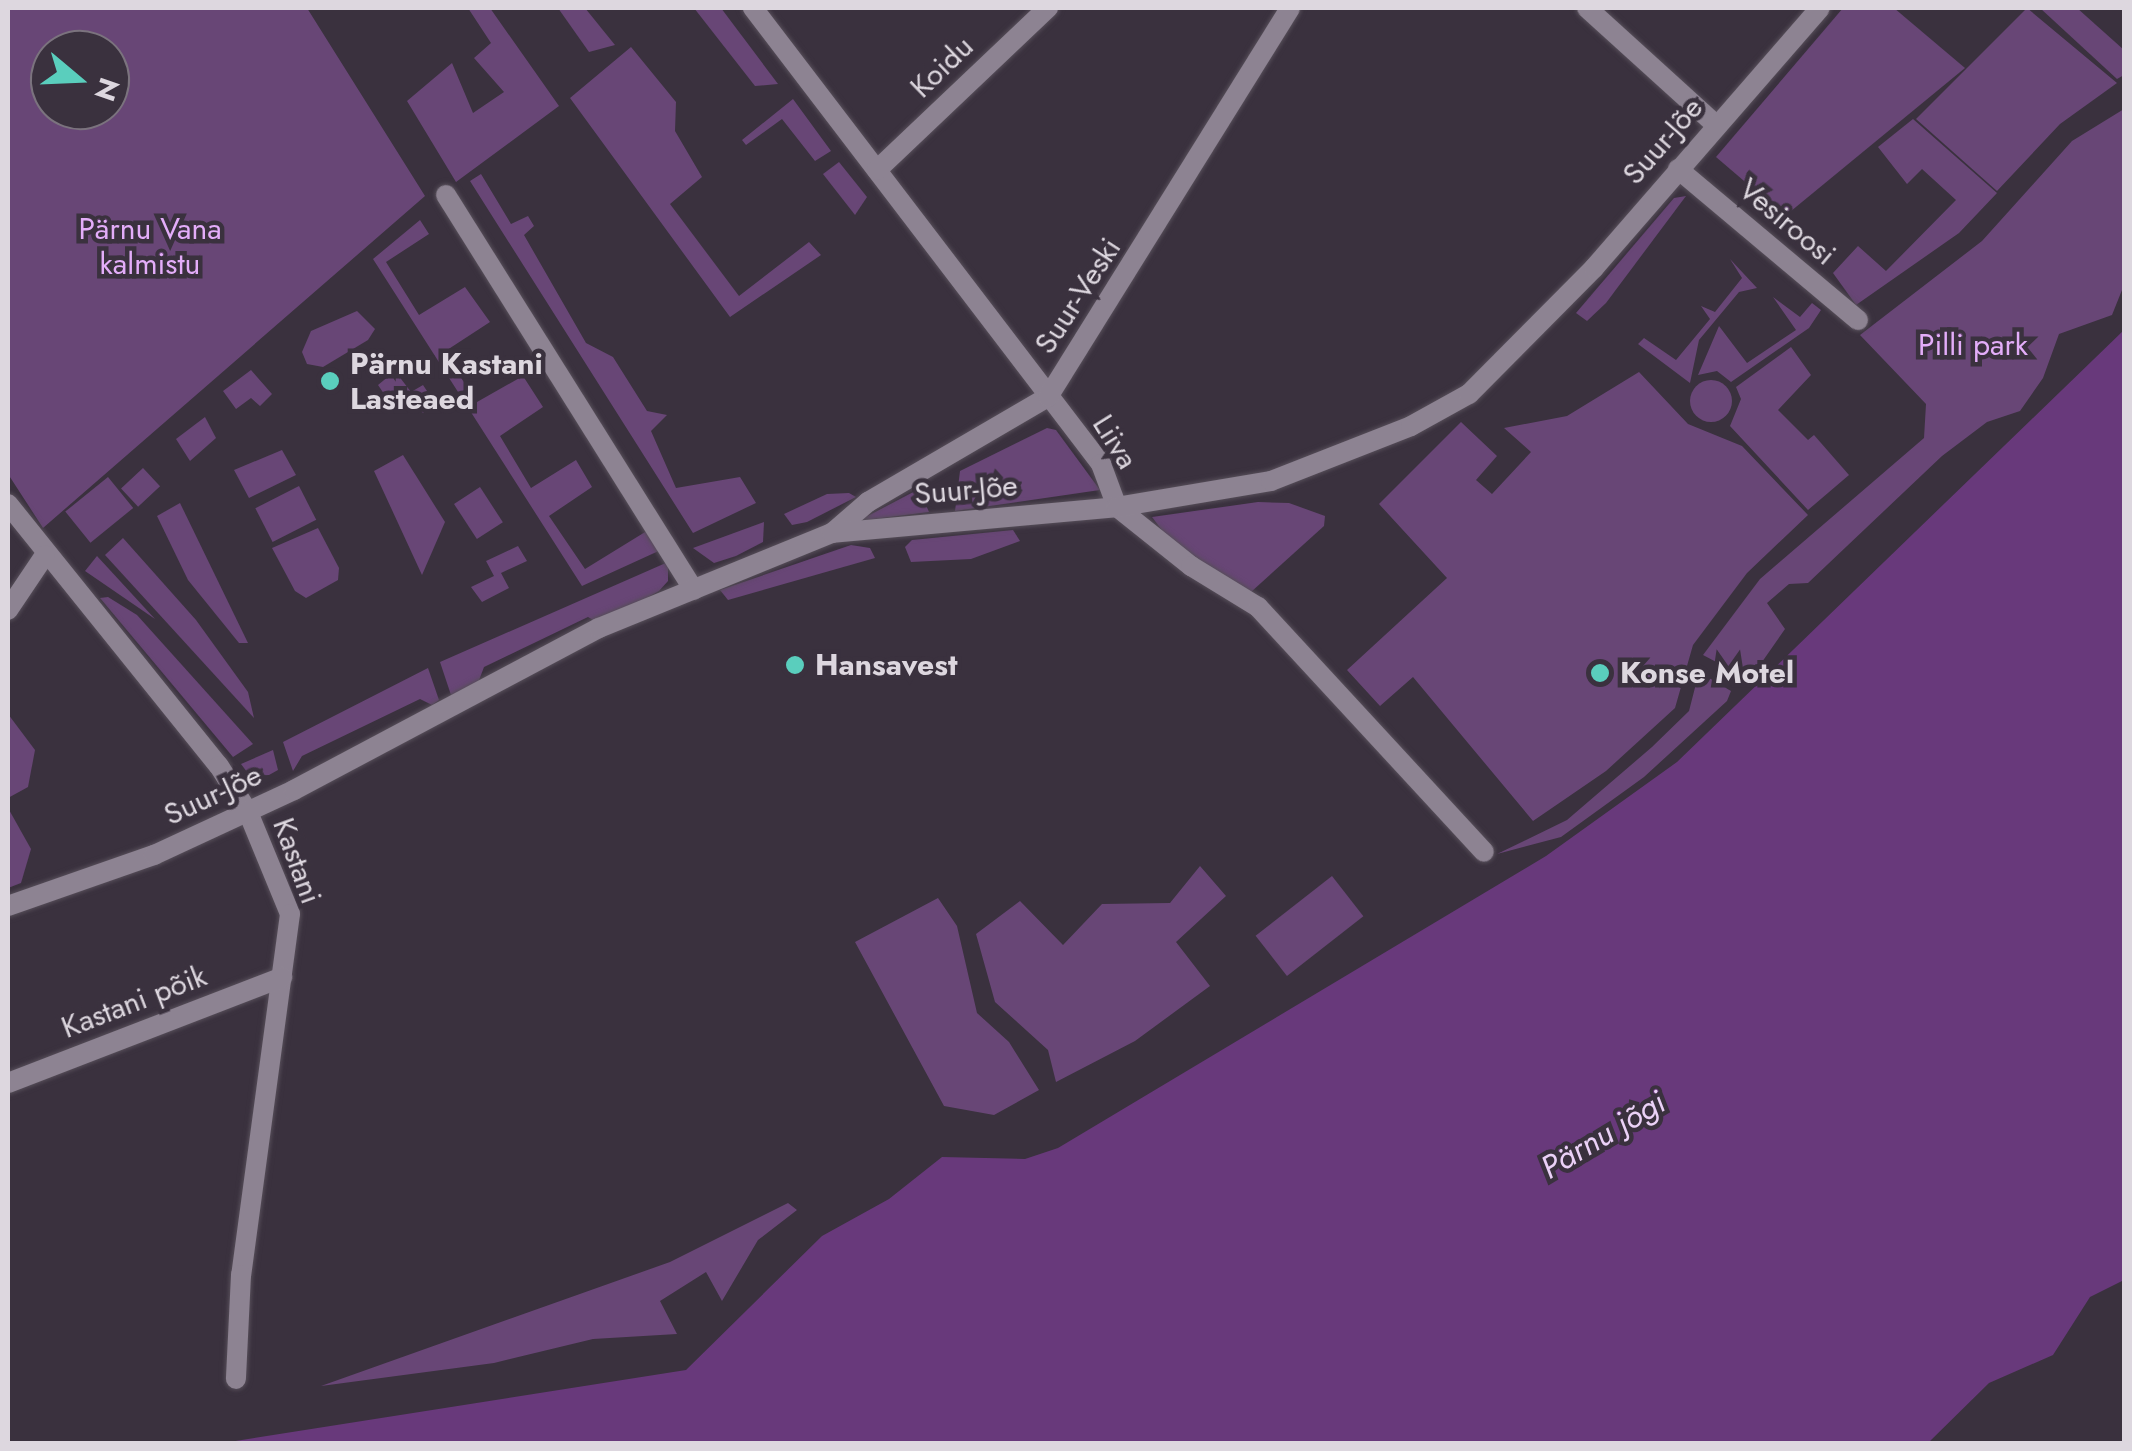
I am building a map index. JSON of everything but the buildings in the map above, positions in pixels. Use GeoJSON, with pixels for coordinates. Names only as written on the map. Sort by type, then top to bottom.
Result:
{"type":"FeatureCollection","features":[{"type":"Feature","properties":{"kind":"street","name":"Liiva"},"geometry":{"type":"LineString","coordinates":[[753,8],[1101,464],[1117,506],[1192,566],[1258,607],[1484,852]]}},
{"type":"Feature","properties":{"kind":"street","name":"Koidu"},"geometry":{"type":"LineString","coordinates":[[877,170],[1048,8]]}},
{"type":"Feature","properties":{"kind":"street","name":"Suur-Veski"},"geometry":{"type":"LineString","coordinates":[[832,533],[868,502],[1048,397],[1290,8]]}},
{"type":"Feature","properties":{"kind":"street"},"geometry":{"type":"LineString","coordinates":[[1587,8],[1716,125]]}},
{"type":"Feature","properties":{"kind":"street","name":"Suur-Jõe"},"geometry":{"type":"LineString","coordinates":[[8,906],[72,889],[248,812],[599,628],[832,533],[1117,506],[1270,481],[1385,438],[1469,394],[1594,268],[1820,8]]}},
{"type":"Feature","properties":{"kind":"street","name":"Vesiroosi"},"geometry":{"type":"LineString","coordinates":[[1678,169],[1858,320]]}},
{"type":"Feature","properties":{"kind":"street"},"geometry":{"type":"LineString","coordinates":[[446,195],[694,590]]}},
{"type":"Feature","properties":{"kind":"street","name":"Kastani"},"geometry":{"type":"LineString","coordinates":[[8,504],[45,555],[218,766],[248,812],[290,914],[241,1275],[236,1378]]}},
{"type":"Feature","properties":{"kind":"street"},"geometry":{"type":"LineString","coordinates":[[8,610],[13,586],[45,555]]}},
{"type":"Feature","properties":{"kind":"street","name":"Kastani põik"},"geometry":{"type":"LineString","coordinates":[[8,1083],[282,977]]}},
{"type":"Feature","properties":{"kind":"green space","name":"Pärnu Vana kalmistu"},"geometry":{"type":"Polygon","coordinates":[[[8,8],[307,8],[425,196],[43,528],[8,474],[8,8]]]}},
{"type":"Feature","properties":{"kind":"green space"},"geometry":{"type":"Polygon","coordinates":[[[468,8],[490,8],[559,106],[456,182],[407,101],[452,63],[473,113],[504,92],[474,58],[491,43],[468,8]]]}},
{"type":"Feature","properties":{"kind":"green space"},"geometry":{"type":"Polygon","coordinates":[[[558,8],[585,8],[615,45],[589,52],[558,8]]]}},
{"type":"Feature","properties":{"kind":"green space"},"geometry":{"type":"Polygon","coordinates":[[[694,8],[721,8],[778,84],[755,86],[694,8]]]}},
{"type":"Feature","properties":{"kind":"green space"},"geometry":{"type":"Polygon","coordinates":[[[1843,8],[1894,8],[1965,68],[1785,216],[1716,157],[1843,8]]]}},
{"type":"Feature","properties":{"kind":"green space"},"geometry":{"type":"Polygon","coordinates":[[[2027,8],[2117,83],[2060,124],[1997,191],[1916,119],[2027,8]]]}},
{"type":"Feature","properties":{"kind":"green space"},"geometry":{"type":"Polygon","coordinates":[[[2040,8],[2077,8],[2124,50],[2124,75],[2117,79],[2040,8]]]}},
{"type":"Feature","properties":{"kind":"green space"},"geometry":{"type":"Polygon","coordinates":[[[631,47],[676,102],[675,131],[702,177],[670,204],[739,296],[809,242],[821,255],[730,317],[570,98],[631,47]]]}},
{"type":"Feature","properties":{"kind":"green space"},"geometry":{"type":"Polygon","coordinates":[[[793,99],[831,151],[815,161],[782,119],[746,145],[742,140],[793,99]]]}},
{"type":"Feature","properties":{"kind":"green space","name":"Pilli park"},"geometry":{"type":"Polygon","coordinates":[[[2124,109],[2124,285],[2112,315],[2059,334],[2043,378],[2020,411],[1987,422],[1942,456],[1808,583],[1789,584],[1767,603],[1785,629],[1762,662],[1737,673],[1703,655],[1760,579],[1924,438],[1926,404],[1860,335],[1982,241],[2072,141],[2124,109]]]}},
{"type":"Feature","properties":{"kind":"green space"},"geometry":{"type":"Polygon","coordinates":[[[1913,119],[1997,193],[1959,233],[1856,305],[1833,273],[1858,246],[1886,271],[1956,200],[1922,169],[1907,184],[1878,147],[1913,119]]]}},
{"type":"Feature","properties":{"kind":"green space"},"geometry":{"type":"Polygon","coordinates":[[[839,162],[867,197],[855,215],[823,174],[839,162]]]}},
{"type":"Feature","properties":{"kind":"green space"},"geometry":{"type":"Polygon","coordinates":[[[481,174],[511,224],[528,216],[534,226],[524,235],[586,343],[613,357],[647,411],[667,415],[651,431],[676,488],[740,477],[756,503],[693,533],[470,181],[481,174]]]}},
{"type":"Feature","properties":{"kind":"green space"},"geometry":{"type":"Polygon","coordinates":[[[1686,196],[1606,303],[1587,321],[1576,313],[1674,198],[1686,196]]]}},
{"type":"Feature","properties":{"kind":"green space"},"geometry":{"type":"Polygon","coordinates":[[[420,220],[429,234],[386,262],[419,315],[465,287],[490,322],[444,352],[477,402],[523,376],[543,407],[500,436],[531,488],[576,460],[592,487],[549,516],[585,569],[650,529],[663,549],[582,586],[373,259],[420,220]]]}},
{"type":"Feature","properties":{"kind":"green space"},"geometry":{"type":"Polygon","coordinates":[[[1730,259],[1757,288],[1739,292],[1699,340],[1690,383],[1638,344],[1644,338],[1676,360],[1710,319],[1701,306],[1715,312],[1742,278],[1730,259]]]}},
{"type":"Feature","properties":{"kind":"green space"},"geometry":{"type":"Polygon","coordinates":[[[1773,297],[1800,317],[1812,303],[1821,310],[1809,328],[1731,382],[1717,371],[1698,375],[1719,326],[1747,363],[1796,330],[1773,297]]]}},
{"type":"Feature","properties":{"kind":"green space"},"geometry":{"type":"Polygon","coordinates":[[[357,311],[375,329],[368,340],[323,367],[307,364],[302,352],[311,331],[357,311]]]}},
{"type":"Feature","properties":{"kind":"green space"},"geometry":{"type":"Polygon","coordinates":[[[1791,347],[1811,375],[1778,410],[1808,440],[1814,435],[1849,475],[1808,510],[1730,426],[1741,399],[1736,387],[1791,347]]]}},
{"type":"Feature","properties":{"kind":"green space"},"geometry":{"type":"Polygon","coordinates":[[[251,370],[272,394],[260,406],[251,398],[236,409],[223,391],[251,370]]]}},
{"type":"Feature","properties":{"kind":"green space"},"geometry":{"type":"Polygon","coordinates":[[[395,371],[411,392],[423,385],[435,403],[423,413],[413,400],[395,410],[378,385],[395,371]]]}},
{"type":"Feature","properties":{"kind":"green space"},"geometry":{"type":"Polygon","coordinates":[[[1639,372],[1688,424],[1742,446],[1808,515],[1747,573],[1693,645],[1675,708],[1606,771],[1533,821],[1413,677],[1380,706],[1347,670],[1447,578],[1379,504],[1461,422],[1497,456],[1476,480],[1492,494],[1531,452],[1504,428],[1567,416],[1639,372]]]}},
{"type":"Feature","properties":{"kind":"green space"},"geometry":{"type":"Polygon","coordinates":[[[1711,380],[1726,386],[1732,401],[1726,416],[1711,422],[1696,416],[1690,401],[1696,386],[1711,380]]]}},
{"type":"Feature","properties":{"kind":"green space"},"geometry":{"type":"Polygon","coordinates":[[[205,417],[216,438],[190,461],[176,439],[205,417]]]}},
{"type":"Feature","properties":{"kind":"green space"},"geometry":{"type":"Polygon","coordinates":[[[1047,428],[1056,430],[1100,490],[955,511],[960,471],[1047,428]]]}},
{"type":"Feature","properties":{"kind":"green space"},"geometry":{"type":"Polygon","coordinates":[[[282,450],[296,475],[249,498],[234,470],[282,450]]]}},
{"type":"Feature","properties":{"kind":"green space"},"geometry":{"type":"Polygon","coordinates":[[[403,455],[445,522],[422,575],[374,471],[403,455]]]}},
{"type":"Feature","properties":{"kind":"green space"},"geometry":{"type":"Polygon","coordinates":[[[143,468],[160,486],[138,507],[121,488],[143,468]]]}},
{"type":"Feature","properties":{"kind":"green space"},"geometry":{"type":"Polygon","coordinates":[[[108,477],[133,508],[90,543],[65,512],[108,477]]]}},
{"type":"Feature","properties":{"kind":"green space"},"geometry":{"type":"Polygon","coordinates":[[[299,486],[316,520],[273,542],[255,508],[299,486]]]}},
{"type":"Feature","properties":{"kind":"green space"},"geometry":{"type":"Polygon","coordinates":[[[480,487],[503,522],[477,539],[454,504],[480,487]]]}},
{"type":"Feature","properties":{"kind":"green space"},"geometry":{"type":"Polygon","coordinates":[[[919,489],[929,512],[858,521],[919,489]]]}},
{"type":"Feature","properties":{"kind":"green space"},"geometry":{"type":"Polygon","coordinates":[[[849,493],[856,497],[807,522],[792,525],[784,514],[827,494],[849,493]]]}},
{"type":"Feature","properties":{"kind":"green space"},"geometry":{"type":"Polygon","coordinates":[[[1258,502],[1289,503],[1325,516],[1324,526],[1251,592],[1170,541],[1152,517],[1258,502]]]}},
{"type":"Feature","properties":{"kind":"green space"},"geometry":{"type":"Polygon","coordinates":[[[180,503],[248,643],[239,643],[188,580],[157,516],[180,503]]]}},
{"type":"Feature","properties":{"kind":"green space"},"geometry":{"type":"Polygon","coordinates":[[[764,522],[763,542],[736,556],[714,563],[693,548],[764,522]]]}},
{"type":"Feature","properties":{"kind":"green space"},"geometry":{"type":"Polygon","coordinates":[[[318,528],[339,568],[338,580],[306,598],[295,591],[272,548],[318,528]]]}},
{"type":"Feature","properties":{"kind":"green space"},"geometry":{"type":"Polygon","coordinates":[[[1013,530],[1020,541],[971,559],[911,562],[905,547],[912,540],[1013,530]]]}},
{"type":"Feature","properties":{"kind":"green space"},"geometry":{"type":"Polygon","coordinates":[[[123,538],[196,620],[248,692],[254,718],[105,555],[123,538]]]}},
{"type":"Feature","properties":{"kind":"green space"},"geometry":{"type":"Polygon","coordinates":[[[851,545],[870,548],[875,558],[728,600],[720,590],[851,545]]]}},
{"type":"Feature","properties":{"kind":"green space"},"geometry":{"type":"Polygon","coordinates":[[[518,546],[527,561],[501,573],[509,588],[482,602],[471,587],[494,576],[486,561],[518,546]]]}},
{"type":"Feature","properties":{"kind":"green space"},"geometry":{"type":"Polygon","coordinates":[[[97,556],[155,619],[85,571],[97,556]]]}},
{"type":"Feature","properties":{"kind":"green space"},"geometry":{"type":"Polygon","coordinates":[[[668,562],[668,581],[659,591],[600,624],[588,617],[484,667],[478,683],[451,695],[440,662],[668,562]]]}},
{"type":"Feature","properties":{"kind":"green space"},"geometry":{"type":"Polygon","coordinates":[[[108,597],[137,615],[253,744],[233,757],[100,598],[108,597]]]}},
{"type":"Feature","properties":{"kind":"green space"},"geometry":{"type":"Polygon","coordinates":[[[428,668],[439,700],[432,705],[420,699],[302,756],[293,771],[283,742],[428,668]]]}},
{"type":"Feature","properties":{"kind":"green space"},"geometry":{"type":"Polygon","coordinates":[[[1699,672],[1731,691],[1727,701],[1644,777],[1561,837],[1497,854],[1567,820],[1652,747],[1689,711],[1699,672]]]}},
{"type":"Feature","properties":{"kind":"green space"},"geometry":{"type":"Polygon","coordinates":[[[8,714],[35,750],[28,787],[8,798],[8,714]]]}},
{"type":"Feature","properties":{"kind":"green space"},"geometry":{"type":"Polygon","coordinates":[[[273,750],[278,770],[269,775],[250,776],[241,764],[273,750]]]}},
{"type":"Feature","properties":{"kind":"green space"},"geometry":{"type":"Polygon","coordinates":[[[8,808],[31,849],[21,883],[8,888],[8,808]]]}},
{"type":"Feature","properties":{"kind":"green space"},"geometry":{"type":"Polygon","coordinates":[[[1200,866],[1226,896],[1176,942],[1210,986],[1135,1041],[1056,1082],[1048,1050],[995,1002],[976,934],[1020,901],[1063,945],[1102,904],[1170,903],[1200,866]]]}},
{"type":"Feature","properties":{"kind":"green space"},"geometry":{"type":"Polygon","coordinates":[[[1332,876],[1363,916],[1287,976],[1256,936],[1332,876]]]}},
{"type":"Feature","properties":{"kind":"green space"},"geometry":{"type":"Polygon","coordinates":[[[938,898],[957,926],[977,1013],[1009,1042],[1039,1090],[994,1115],[944,1106],[855,942],[938,898]]]}},
{"type":"Feature","properties":{"kind":"green space"},"geometry":{"type":"Polygon","coordinates":[[[788,1203],[797,1210],[758,1240],[722,1301],[706,1272],[660,1301],[677,1334],[593,1339],[494,1363],[321,1386],[670,1262],[788,1203]]]}},
{"type":"Feature","properties":{"kind":"water","name":"Pärnu jõgi"},"geometry":{"type":"Polygon","coordinates":[[[2124,330],[2124,1280],[2090,1297],[2053,1355],[1989,1383],[1928,1443],[223,1443],[686,1370],[822,1236],[889,1199],[942,1157],[1025,1159],[1058,1148],[1546,856],[1677,762],[2124,330]]]}},
{"type":"Feature","properties":{"kind":"place","name":"Pärnu Kastani Lasteaed"},"geometry":{"type":"Point","coordinates":[330,381]}},
{"type":"Feature","properties":{"kind":"place","name":"Hansavest"},"geometry":{"type":"Point","coordinates":[795,665]}},
{"type":"Feature","properties":{"kind":"place","name":"Konse Motel"},"geometry":{"type":"Point","coordinates":[1600,673]}}]}
